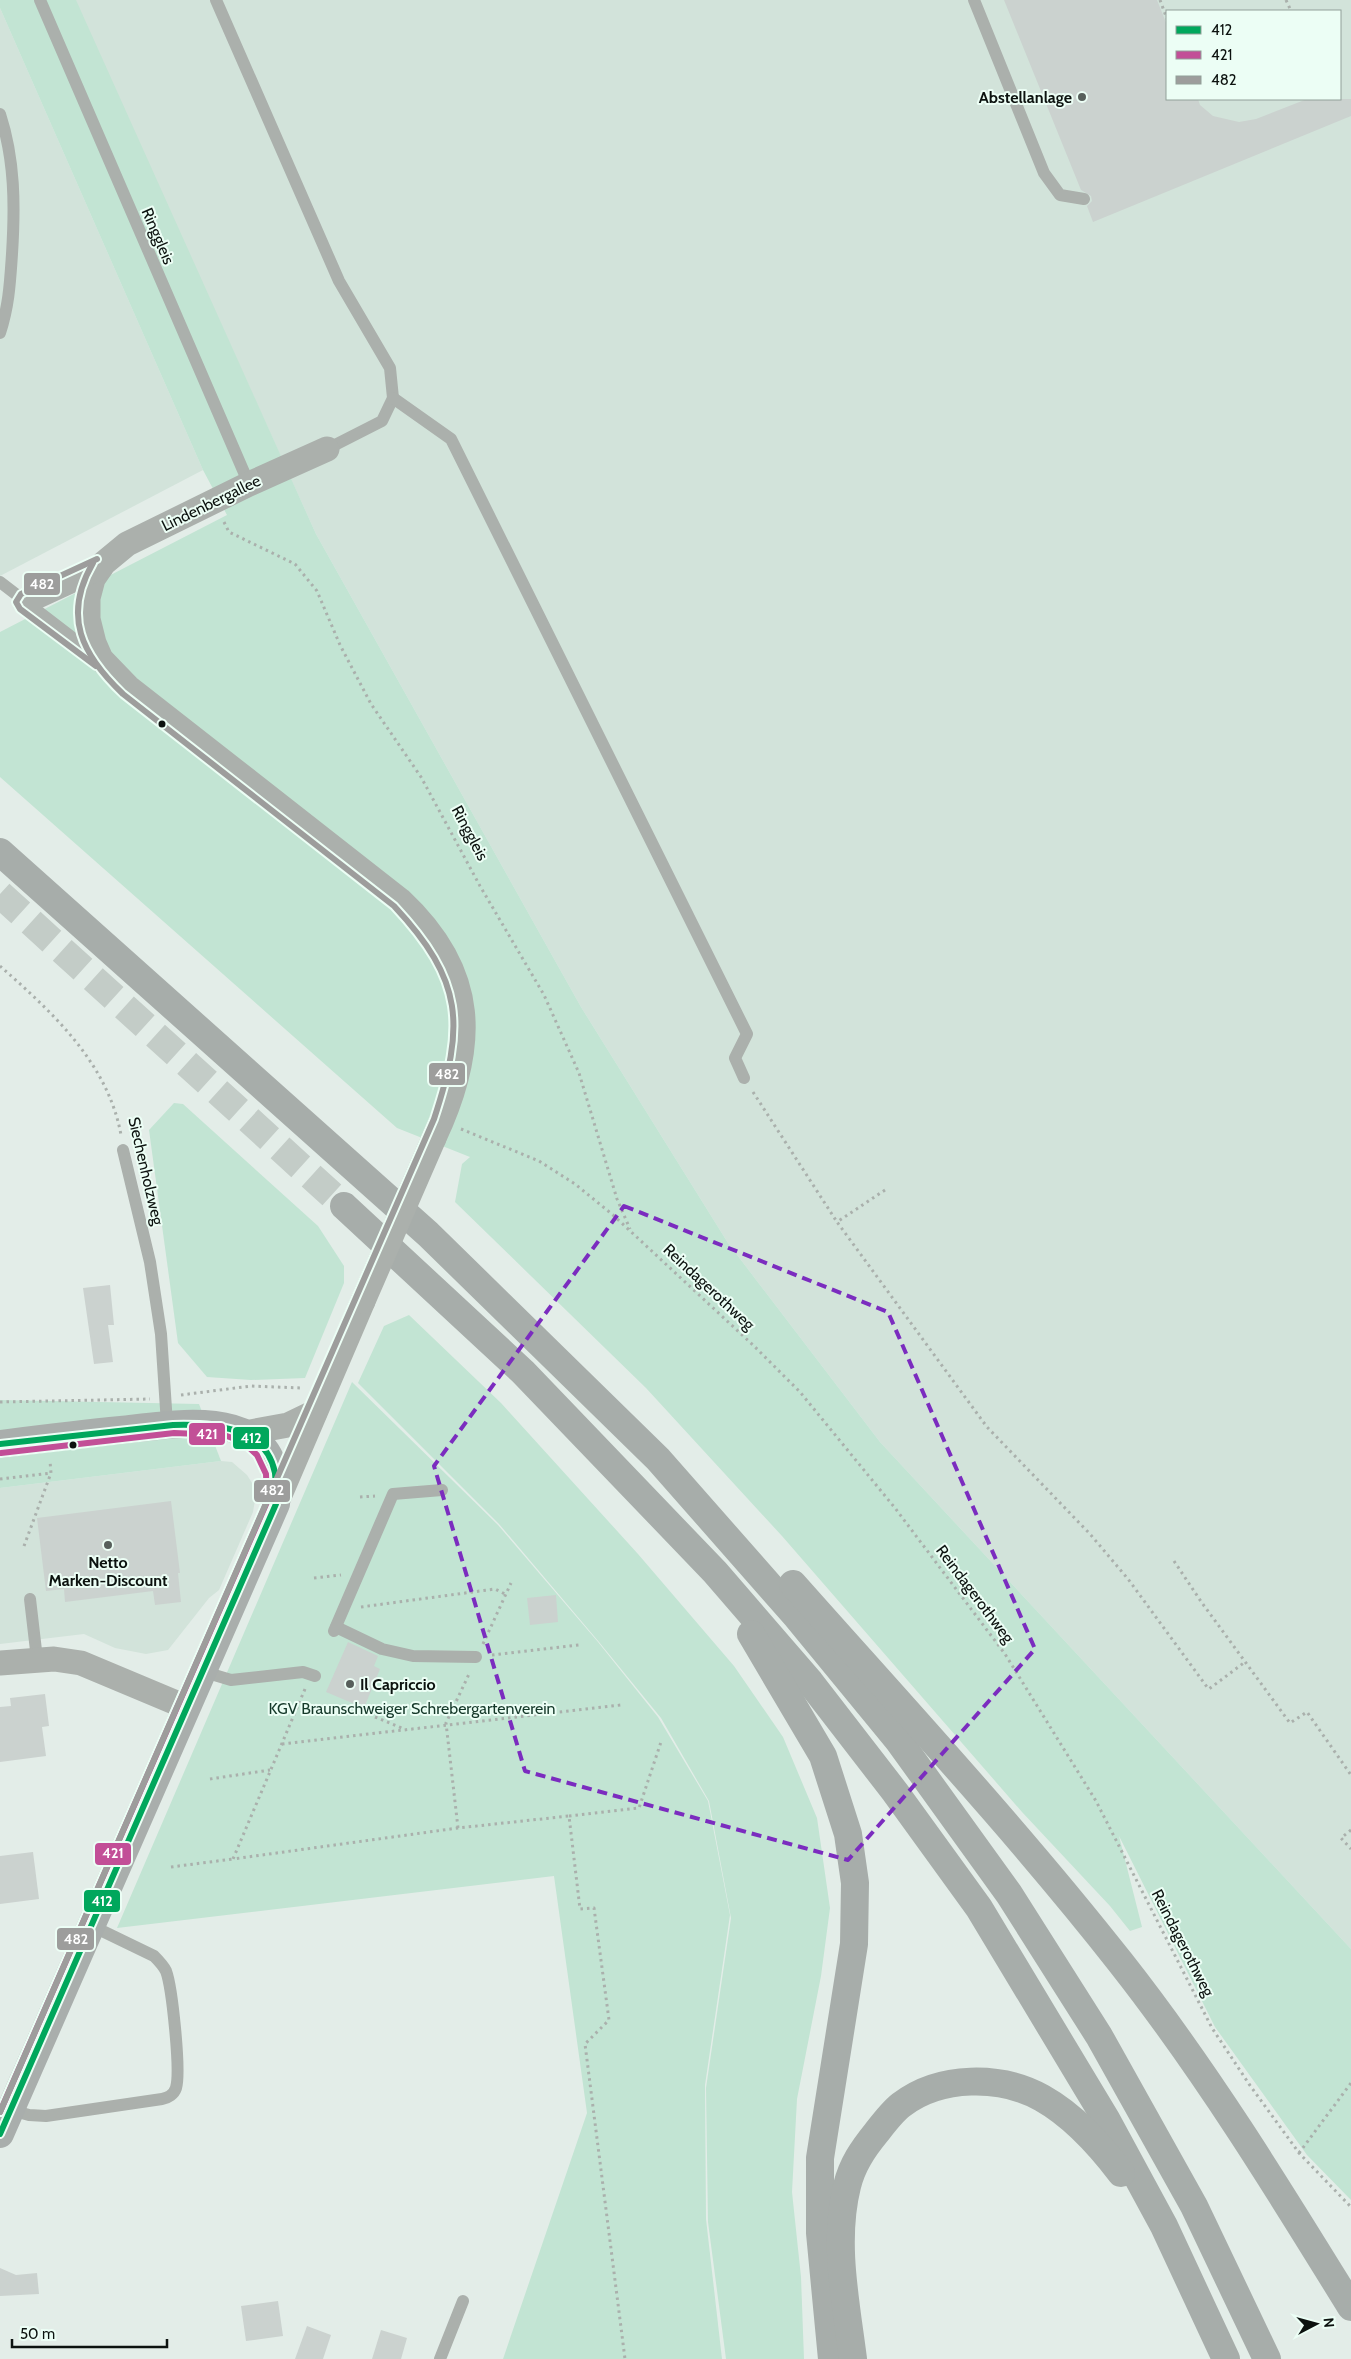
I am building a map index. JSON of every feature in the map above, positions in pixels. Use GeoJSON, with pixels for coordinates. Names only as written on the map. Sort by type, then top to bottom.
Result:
{"type":"FeatureCollection","features":[{"type":"Feature","properties":{"kind":"highway"},"geometry":{"type":"LineString","coordinates":[[0,852],[428,1234],[564,1364],[658,1459],[797,1617],[898,1740],[1009,1894],[1099,2036],[1194,2206],[1267,2359]]}},
{"type":"Feature","properties":{"kind":"highway"},"geometry":{"type":"LineString","coordinates":[[344,1206],[523,1372],[715,1572],[810,1682],[895,1792],[978,1908],[1106,2119],[1164,2226],[1226,2359]]}},
{"type":"Feature","properties":{"kind":"highway"},"geometry":{"type":"LineString","coordinates":[[658,1459],[690,1477],[719,1501],[1043,1866],[1123,1965],[1197,2067],[1351,2307]]}},
{"type":"Feature","properties":{"kind":"highway"},"geometry":{"type":"LineString","coordinates":[[715,1572],[823,1756],[850,1844],[855,1883],[854,1944],[820,2158],[820,2233],[832,2359]]}},
{"type":"Feature","properties":{"kind":"highway"},"geometry":{"type":"LineString","coordinates":[[853,2359],[844,2289],[840,2231],[847,2186],[859,2154],[880,2128],[902,2105],[932,2089],[970,2081],[1006,2085],[1041,2097],[1066,2114],[1100,2146],[1164,2226]]}},
{"type":"Feature","properties":{"kind":"main road"},"geometry":{"type":"LineString","coordinates":[[0,1444],[167,1424],[215,1423],[245,1433],[263,1449],[272,1464],[277,1489],[276,1504],[201,1671],[92,1926],[5,2122]]}},
{"type":"Feature","properties":{"kind":"street","name":"Lindenbergallee"},"geometry":{"type":"LineString","coordinates":[[276,1504],[438,1130],[459,1070],[463,1045],[464,1018],[454,975],[433,936],[400,900],[128,687],[101,659],[94,643],[88,619],[88,598],[93,579],[101,567],[127,544],[248,484],[327,449]]}},
{"type":"Feature","properties":{"kind":"street","name":"Lindenbergallee"},"geometry":{"type":"LineString","coordinates":[[25,602],[101,567]]}},
{"type":"Feature","properties":{"kind":"street"},"geometry":{"type":"LineString","coordinates":[[245,1433],[288,1425],[316,1412]]}},
{"type":"Feature","properties":{"kind":"street"},"geometry":{"type":"LineString","coordinates":[[0,1663],[36,1659],[54,1659],[82,1663],[186,1707]]}},
{"type":"Feature","properties":{"kind":"lane","name":"Ringgleis"},"geometry":{"type":"LineString","coordinates":[[40,0],[248,484]]}},
{"type":"Feature","properties":{"kind":"lane"},"geometry":{"type":"LineString","coordinates":[[216,0],[339,281],[390,368],[393,398],[382,421],[327,449]]}},
{"type":"Feature","properties":{"kind":"lane"},"geometry":{"type":"LineString","coordinates":[[974,0],[1044,173],[1060,195],[1084,199]]}},
{"type":"Feature","properties":{"kind":"lane"},"geometry":{"type":"LineString","coordinates":[[0,114],[8,140],[15,202],[8,308],[0,333]]}},
{"type":"Feature","properties":{"kind":"lane"},"geometry":{"type":"LineString","coordinates":[[393,398],[451,439],[747,1034],[735,1058],[744,1078]]}},
{"type":"Feature","properties":{"kind":"lane"},"geometry":{"type":"LineString","coordinates":[[0,582],[101,659]]}},
{"type":"Feature","properties":{"kind":"lane","name":"Siechenholzweg"},"geometry":{"type":"LineString","coordinates":[[123,1150],[150,1262],[161,1334],[167,1424]]}},
{"type":"Feature","properties":{"kind":"lane"},"geometry":{"type":"LineString","coordinates":[[442,1490],[393,1494],[335,1629],[382,1650],[413,1656],[476,1657]]}},
{"type":"Feature","properties":{"kind":"lane"},"geometry":{"type":"LineString","coordinates":[[30,1599],[36,1659]]}},
{"type":"Feature","properties":{"kind":"lane"},"geometry":{"type":"LineString","coordinates":[[201,1671],[232,1680],[302,1672],[313,1676]]}},
{"type":"Feature","properties":{"kind":"lane"},"geometry":{"type":"LineString","coordinates":[[5,2122],[29,2115],[46,2116],[162,2099],[169,2097],[176,2088],[178,2068],[170,1986],[164,1967],[154,1956],[92,1926]]}},
{"type":"Feature","properties":{"kind":"lane"},"geometry":{"type":"LineString","coordinates":[[440,2359],[463,2300]]}},
{"type":"Feature","properties":{"kind":"path"},"geometry":{"type":"LineString","coordinates":[[1160,0],[1166,15]]}},
{"type":"Feature","properties":{"kind":"path","name":"Ringgleis"},"geometry":{"type":"LineString","coordinates":[[213,502],[229,532],[295,564],[317,591],[340,645],[371,704],[421,777],[480,886],[544,995],[579,1073],[617,1199],[630,1230]]}},
{"type":"Feature","properties":{"kind":"path","name":"Siechenholzweg"},"geometry":{"type":"LineString","coordinates":[[0,966],[54,1017],[91,1062],[111,1097],[117,1115],[123,1150]]}},
{"type":"Feature","properties":{"kind":"path"},"geometry":{"type":"LineString","coordinates":[[744,1078],[836,1222],[987,1427],[1055,1496],[1128,1579],[1207,1687],[1209,1689],[1245,1662]]}},
{"type":"Feature","properties":{"kind":"path","name":"Reindagerothweg"},"geometry":{"type":"LineString","coordinates":[[438,1130],[539,1161],[575,1184],[630,1230],[754,1346],[800,1392],[896,1508],[1005,1654],[1096,1802],[1212,2028],[1249,2084],[1299,2153],[1351,2207]]}},
{"type":"Feature","properties":{"kind":"path"},"geometry":{"type":"LineString","coordinates":[[836,1222],[885,1190]]}},
{"type":"Feature","properties":{"kind":"path"},"geometry":{"type":"LineString","coordinates":[[24,1546],[51,1473],[47,1438]]}},
{"type":"Feature","properties":{"kind":"path"},"geometry":{"type":"LineString","coordinates":[[0,1479],[51,1473]]}},
{"type":"Feature","properties":{"kind":"path"},"geometry":{"type":"LineString","coordinates":[[1174,1561],[1290,1723],[1307,1712],[1351,1775]]}},
{"type":"Feature","properties":{"kind":"path"},"geometry":{"type":"LineString","coordinates":[[314,1578],[359,1572]]}},
{"type":"Feature","properties":{"kind":"path"},"geometry":{"type":"LineString","coordinates":[[458,1828],[446,1726],[511,1583]]}},
{"type":"Feature","properties":{"kind":"path"},"geometry":{"type":"LineString","coordinates":[[344,1609],[495,1590],[505,1594]]}},
{"type":"Feature","properties":{"kind":"path"},"geometry":{"type":"LineString","coordinates":[[476,1657],[579,1645]]}},
{"type":"Feature","properties":{"kind":"path"},"geometry":{"type":"LineString","coordinates":[[233,1859],[313,1676]]}},
{"type":"Feature","properties":{"kind":"path"},"geometry":{"type":"LineString","coordinates":[[282,1744],[621,1705]]}},
{"type":"Feature","properties":{"kind":"path"},"geometry":{"type":"LineString","coordinates":[[375,1717],[406,1730]]}},
{"type":"Feature","properties":{"kind":"path"},"geometry":{"type":"LineString","coordinates":[[171,1867],[458,1828],[639,1808],[661,1742]]}},
{"type":"Feature","properties":{"kind":"path"},"geometry":{"type":"LineString","coordinates":[[210,1779],[271,1770]]}},
{"type":"Feature","properties":{"kind":"path"},"geometry":{"type":"LineString","coordinates":[[569,1816],[580,1909],[594,1908],[609,2020],[585,2044],[625,2359]]}},
{"type":"Feature","properties":{"kind":"path"},"geometry":{"type":"LineString","coordinates":[[1351,1830],[1341,1838],[1351,1849]]}},
{"type":"Feature","properties":{"kind":"path"},"geometry":{"type":"LineString","coordinates":[[1299,2153],[1351,2083]]}},
{"type":"Feature","properties":{"kind":"highlighted area"},"geometry":{"type":"Polygon","coordinates":[[[624,1206],[888,1312],[1035,1649],[848,1860],[525,1771],[434,1466],[624,1206]]]}},
{"type":"Feature","properties":{"kind":"shaded area"},"geometry":{"type":"Polygon","coordinates":[[[74,0],[1351,0],[1351,1949],[880,1442],[728,1243],[581,1007],[316,534],[74,0]]]}},
{"type":"Feature","properties":{"kind":"shaded area"},"geometry":{"type":"Polygon","coordinates":[[[0,8],[203,470],[0,576],[0,8]]]}},
{"type":"Feature","properties":{"kind":"shaded area"},"geometry":{"type":"Polygon","coordinates":[[[221,1461],[232,1462],[247,1475],[252,1483],[255,1500],[253,1512],[219,1590],[209,1598],[168,1650],[146,1654],[115,1648],[84,1634],[0,1644],[0,1488],[221,1461]]]}},
{"type":"Feature","properties":{"kind":"green space"},"geometry":{"type":"Polygon","coordinates":[[[0,0],[76,0],[316,534],[581,1007],[728,1243],[880,1442],[1351,1949],[1351,2200],[1307,2155],[1215,2027],[1119,1836],[1142,1927],[1130,1931],[1110,1906],[1022,1812],[782,1536],[646,1388],[455,1202],[462,1164],[470,1157],[397,1128],[0,777],[0,632],[227,515],[203,470],[0,8],[0,0]]]}},
{"type":"Feature","properties":{"kind":"green space"},"geometry":{"type":"Polygon","coordinates":[[[174,1103],[183,1104],[318,1226],[344,1266],[344,1283],[305,1378],[251,1380],[207,1377],[178,1343],[149,1130],[174,1103]]]}},
{"type":"Feature","properties":{"kind":"green space"},"geometry":{"type":"Polygon","coordinates":[[[409,1315],[501,1403],[638,1554],[734,1666],[783,1737],[817,1818],[830,1908],[821,1976],[797,2099],[792,2192],[801,2277],[804,2359],[726,2359],[708,2222],[706,2088],[731,1918],[709,1801],[661,1718],[599,1642],[499,1524],[358,1383],[384,1326],[409,1315]]]}},
{"type":"Feature","properties":{"kind":"green space","name":"KGV Braunschweiger Schrebergartenverein"},"geometry":{"type":"Polygon","coordinates":[[[352,1382],[498,1525],[598,1642],[658,1717],[708,1801],[730,1915],[705,2085],[706,2219],[722,2359],[503,2359],[587,2113],[554,1876],[117,1928],[352,1382]]]}},
{"type":"Feature","properties":{"kind":"green space"},"geometry":{"type":"Polygon","coordinates":[[[0,1400],[199,1404],[221,1461],[0,1488],[0,1400]]]}},
{"type":"Feature","properties":{"kind":"building"},"geometry":{"type":"Polygon","coordinates":[[[1004,0],[1157,0],[1166,22],[1166,100],[1198,100],[1200,105],[1213,116],[1239,122],[1256,119],[1304,100],[1351,99],[1351,116],[1093,222],[1087,206],[1092,201],[1091,196],[1081,190],[1004,0]]]}},
{"type":"Feature","properties":{"kind":"building"},"geometry":{"type":"Polygon","coordinates":[[[110,1285],[114,1325],[108,1325],[113,1362],[94,1364],[83,1288],[110,1285]]]}},
{"type":"Feature","properties":{"kind":"building","name":"Netto Marken-Discount"},"geometry":{"type":"Polygon","coordinates":[[[171,1501],[180,1573],[178,1573],[181,1602],[155,1605],[153,1591],[65,1602],[64,1589],[46,1591],[37,1518],[171,1501]]]}},
{"type":"Feature","properties":{"kind":"building"},"geometry":{"type":"Polygon","coordinates":[[[556,1595],[558,1622],[530,1625],[527,1598],[556,1595]]]}},
{"type":"Feature","properties":{"kind":"building"},"geometry":{"type":"Polygon","coordinates":[[[348,1642],[378,1656],[374,1666],[380,1669],[364,1708],[326,1692],[348,1642]]]}},
{"type":"Feature","properties":{"kind":"building"},"geometry":{"type":"Polygon","coordinates":[[[45,1694],[49,1726],[42,1727],[46,1756],[0,1762],[0,1707],[11,1706],[10,1698],[45,1694]]]}},
{"type":"Feature","properties":{"kind":"building"},"geometry":{"type":"Polygon","coordinates":[[[33,1852],[39,1899],[0,1904],[0,1856],[33,1852]]]}},
{"type":"Feature","properties":{"kind":"building"},"geometry":{"type":"Polygon","coordinates":[[[0,2268],[16,2275],[37,2273],[39,2294],[0,2296],[0,2268]]]}},
{"type":"Feature","properties":{"kind":"building"},"geometry":{"type":"Polygon","coordinates":[[[278,2301],[283,2336],[246,2341],[241,2306],[278,2301]]]}},
{"type":"Feature","properties":{"kind":"building"},"geometry":{"type":"Polygon","coordinates":[[[307,2326],[331,2335],[323,2359],[295,2359],[307,2326]]]}},
{"type":"Feature","properties":{"kind":"building"},"geometry":{"type":"Polygon","coordinates":[[[381,2330],[407,2338],[401,2359],[372,2359],[381,2330]]]}},
{"type":"Feature","properties":{"kind":"tunnel"},"geometry":{"type":"LineString","coordinates":[[0,894],[344,1206]]}},
{"type":"Feature","properties":{"kind":"transit line","name":"482"},"geometry":{"type":"LineString","coordinates":[[96,666],[20,609],[16,602],[21,594],[97,559]]}},
{"type":"Feature","properties":{"kind":"transit line","name":"482"},"geometry":{"type":"LineString","coordinates":[[0,2112],[434,1119],[451,1057],[453,1030],[452,1005],[446,982],[434,958],[417,933],[394,906],[123,694],[97,665],[87,649],[81,634],[78,617],[79,600],[84,582],[93,563]]}},
{"type":"Feature","properties":{"kind":"transit line","name":"412"},"geometry":{"type":"LineString","coordinates":[[0,1444],[173,1425],[220,1427],[249,1436],[261,1445],[270,1457],[275,1473],[276,1485],[276,1504],[0,2134]]}},
{"type":"Feature","properties":{"kind":"transit line","name":"421"},"geometry":{"type":"LineString","coordinates":[[0,2112],[267,1502],[266,1474],[257,1455],[243,1442],[224,1435],[174,1433],[1,1453]]}},
{"type":"Feature","properties":{"kind":"place","name":"Abstellanlage"},"geometry":{"type":"Point","coordinates":[1082,97]}},
{"type":"Feature","properties":{"kind":"place","name":"Netto Marken-Discount"},"geometry":{"type":"Point","coordinates":[108,1545]}},
{"type":"Feature","properties":{"kind":"place","name":"Il Capriccio"},"geometry":{"type":"Point","coordinates":[350,1684]}}]}
